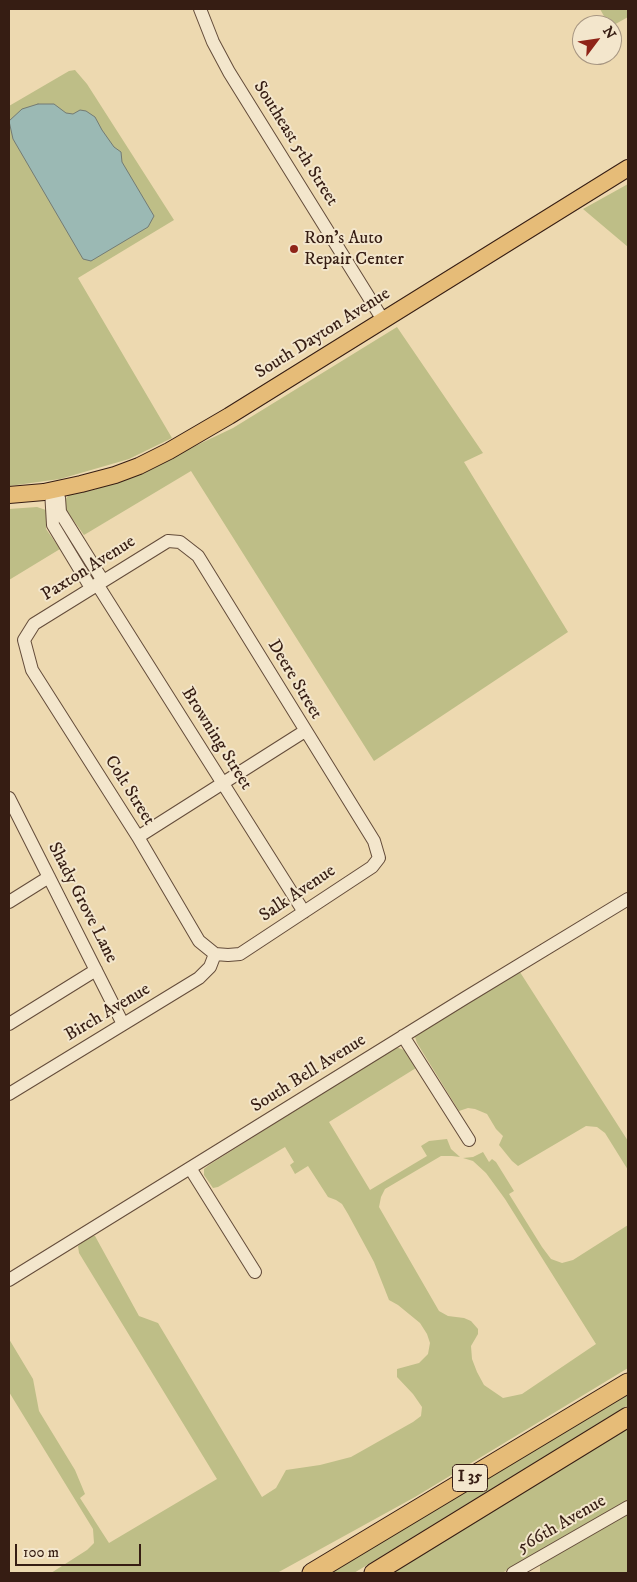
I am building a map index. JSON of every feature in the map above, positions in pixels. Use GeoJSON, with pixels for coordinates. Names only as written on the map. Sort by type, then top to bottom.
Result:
{"type":"FeatureCollection","features":[{"type":"Feature","properties":{"kind":"highway","name":"I 35"},"geometry":{"type":"LineString","coordinates":[[312,1573],[628,1383]]}},
{"type":"Feature","properties":{"kind":"highway","name":"I 35"},"geometry":{"type":"LineString","coordinates":[[374,1573],[628,1417]]}},
{"type":"Feature","properties":{"kind":"highway"},"geometry":{"type":"LineString","coordinates":[[380,1573],[423,1544]]}},
{"type":"Feature","properties":{"kind":"highway"},"geometry":{"type":"LineString","coordinates":[[304,1573],[346,1552]]}},
{"type":"Feature","properties":{"kind":"main road","name":"South Dayton Avenue"},"geometry":{"type":"LineString","coordinates":[[9,495],[54,490],[115,475],[139,466],[169,451],[221,421],[628,168]]}},
{"type":"Feature","properties":{"kind":"street","name":"Southeast 5th Street"},"geometry":{"type":"LineString","coordinates":[[200,9],[213,42],[229,72],[383,320]]}},
{"type":"Feature","properties":{"kind":"street","name":"Browning Street"},"geometry":{"type":"LineString","coordinates":[[54,490],[60,512],[97,585],[304,912]]}},
{"type":"Feature","properties":{"kind":"street","name":"Paxton Avenue"},"geometry":{"type":"LineString","coordinates":[[24,640],[34,624],[168,541],[180,542]]}},
{"type":"Feature","properties":{"kind":"street","name":"Deere Street"},"geometry":{"type":"LineString","coordinates":[[180,542],[198,556],[374,841]]}},
{"type":"Feature","properties":{"kind":"street","name":"Colt Street"},"geometry":{"type":"LineString","coordinates":[[24,640],[32,670],[138,837],[199,941],[215,954]]}},
{"type":"Feature","properties":{"kind":"street"},"geometry":{"type":"LineString","coordinates":[[138,837],[305,731]]}},
{"type":"Feature","properties":{"kind":"street","name":"Shady Grove Lane"},"geometry":{"type":"LineString","coordinates":[[11,806],[123,1024]]}},
{"type":"Feature","properties":{"kind":"street","name":"Salk Avenue"},"geometry":{"type":"LineString","coordinates":[[215,954],[240,954],[372,867],[379,858],[374,841]]}},
{"type":"Feature","properties":{"kind":"street"},"geometry":{"type":"LineString","coordinates":[[9,902],[49,877]]}},
{"type":"Feature","properties":{"kind":"street","name":"South Bell Avenue"},"geometry":{"type":"LineString","coordinates":[[9,1280],[628,899]]}},
{"type":"Feature","properties":{"kind":"street","name":"Birch Avenue"},"geometry":{"type":"LineString","coordinates":[[9,1094],[199,978],[210,967],[215,954]]}},
{"type":"Feature","properties":{"kind":"street"},"geometry":{"type":"LineString","coordinates":[[9,1024],[96,970]]}},
{"type":"Feature","properties":{"kind":"street"},"geometry":{"type":"LineString","coordinates":[[403,1036],[469,1140]]}},
{"type":"Feature","properties":{"kind":"street"},"geometry":{"type":"LineString","coordinates":[[190,1168],[255,1272]]}},
{"type":"Feature","properties":{"kind":"street","name":"566th Avenue"},"geometry":{"type":"LineString","coordinates":[[513,1573],[628,1507]]}},
{"type":"Feature","properties":{"kind":"green space"},"geometry":{"type":"Polygon","coordinates":[[[600,9],[628,9],[628,17],[622,20],[622,15],[603,15],[600,9]]]}},
{"type":"Feature","properties":{"kind":"green space"},"geometry":{"type":"Polygon","coordinates":[[[75,70],[87,84],[174,220],[78,278],[172,438],[129,459],[60,479],[9,486],[9,106],[69,71],[75,70]]]}},
{"type":"Feature","properties":{"kind":"green space"},"geometry":{"type":"Polygon","coordinates":[[[628,184],[628,247],[583,209],[628,184]]]}},
{"type":"Feature","properties":{"kind":"green space"},"geometry":{"type":"Polygon","coordinates":[[[397,327],[483,453],[464,462],[568,632],[374,761],[191,471],[84,535],[66,510],[65,500],[70,493],[94,490],[136,474],[233,428],[397,327]]]}},
{"type":"Feature","properties":{"kind":"green space"},"geometry":{"type":"Polygon","coordinates":[[[37,507],[46,510],[46,529],[60,549],[9,580],[9,509],[37,507]]]}},
{"type":"Feature","properties":{"kind":"green space"},"geometry":{"type":"Polygon","coordinates":[[[518,969],[628,1141],[628,1170],[605,1133],[597,1127],[586,1126],[518,1166],[499,1145],[503,1136],[496,1129],[487,1114],[468,1108],[459,1111],[417,1043],[415,1037],[418,1032],[518,969]]]}},
{"type":"Feature","properties":{"kind":"green space"},"geometry":{"type":"Polygon","coordinates":[[[396,1047],[404,1050],[416,1068],[329,1122],[370,1190],[427,1156],[421,1146],[429,1141],[447,1139],[451,1149],[460,1157],[441,1156],[385,1189],[379,1207],[439,1311],[448,1316],[471,1321],[478,1329],[478,1334],[471,1346],[472,1359],[484,1385],[503,1398],[522,1394],[596,1344],[505,1199],[486,1173],[473,1161],[463,1158],[473,1157],[483,1152],[489,1162],[492,1159],[496,1162],[514,1191],[509,1194],[551,1259],[562,1263],[573,1260],[628,1225],[628,1368],[415,1497],[277,1573],[51,1573],[87,1550],[94,1543],[93,1529],[9,1392],[9,1339],[33,1379],[39,1411],[75,1470],[85,1494],[80,1498],[109,1543],[217,1479],[79,1253],[78,1246],[92,1236],[95,1236],[139,1316],[158,1323],[262,1497],[276,1488],[286,1470],[320,1465],[351,1457],[421,1416],[422,1407],[397,1377],[397,1369],[419,1363],[428,1354],[430,1343],[427,1334],[420,1323],[389,1300],[374,1262],[342,1204],[328,1197],[308,1166],[295,1174],[290,1165],[294,1162],[285,1147],[218,1187],[213,1188],[204,1175],[204,1169],[209,1165],[396,1047]]]}},
{"type":"Feature","properties":{"kind":"green space"},"geometry":{"type":"Polygon","coordinates":[[[628,1388],[628,1405],[354,1573],[325,1573],[628,1388]]]}},
{"type":"Feature","properties":{"kind":"green space"},"geometry":{"type":"Polygon","coordinates":[[[628,1425],[628,1500],[502,1573],[393,1573],[628,1425]]]}},
{"type":"Feature","properties":{"kind":"green space"},"geometry":{"type":"Polygon","coordinates":[[[628,1513],[628,1573],[540,1573],[540,1564],[628,1513]]]}},
{"type":"Feature","properties":{"kind":"water"},"geometry":{"type":"Polygon","coordinates":[[[38,104],[54,104],[66,113],[73,114],[80,110],[86,111],[95,117],[114,147],[121,152],[122,162],[154,216],[148,227],[91,261],[83,259],[13,139],[9,121],[22,109],[38,104]]]}},
{"type":"Feature","properties":{"kind":"place","name":"Ron's Auto Repair Center"},"geometry":{"type":"Point","coordinates":[294,249]}}]}
